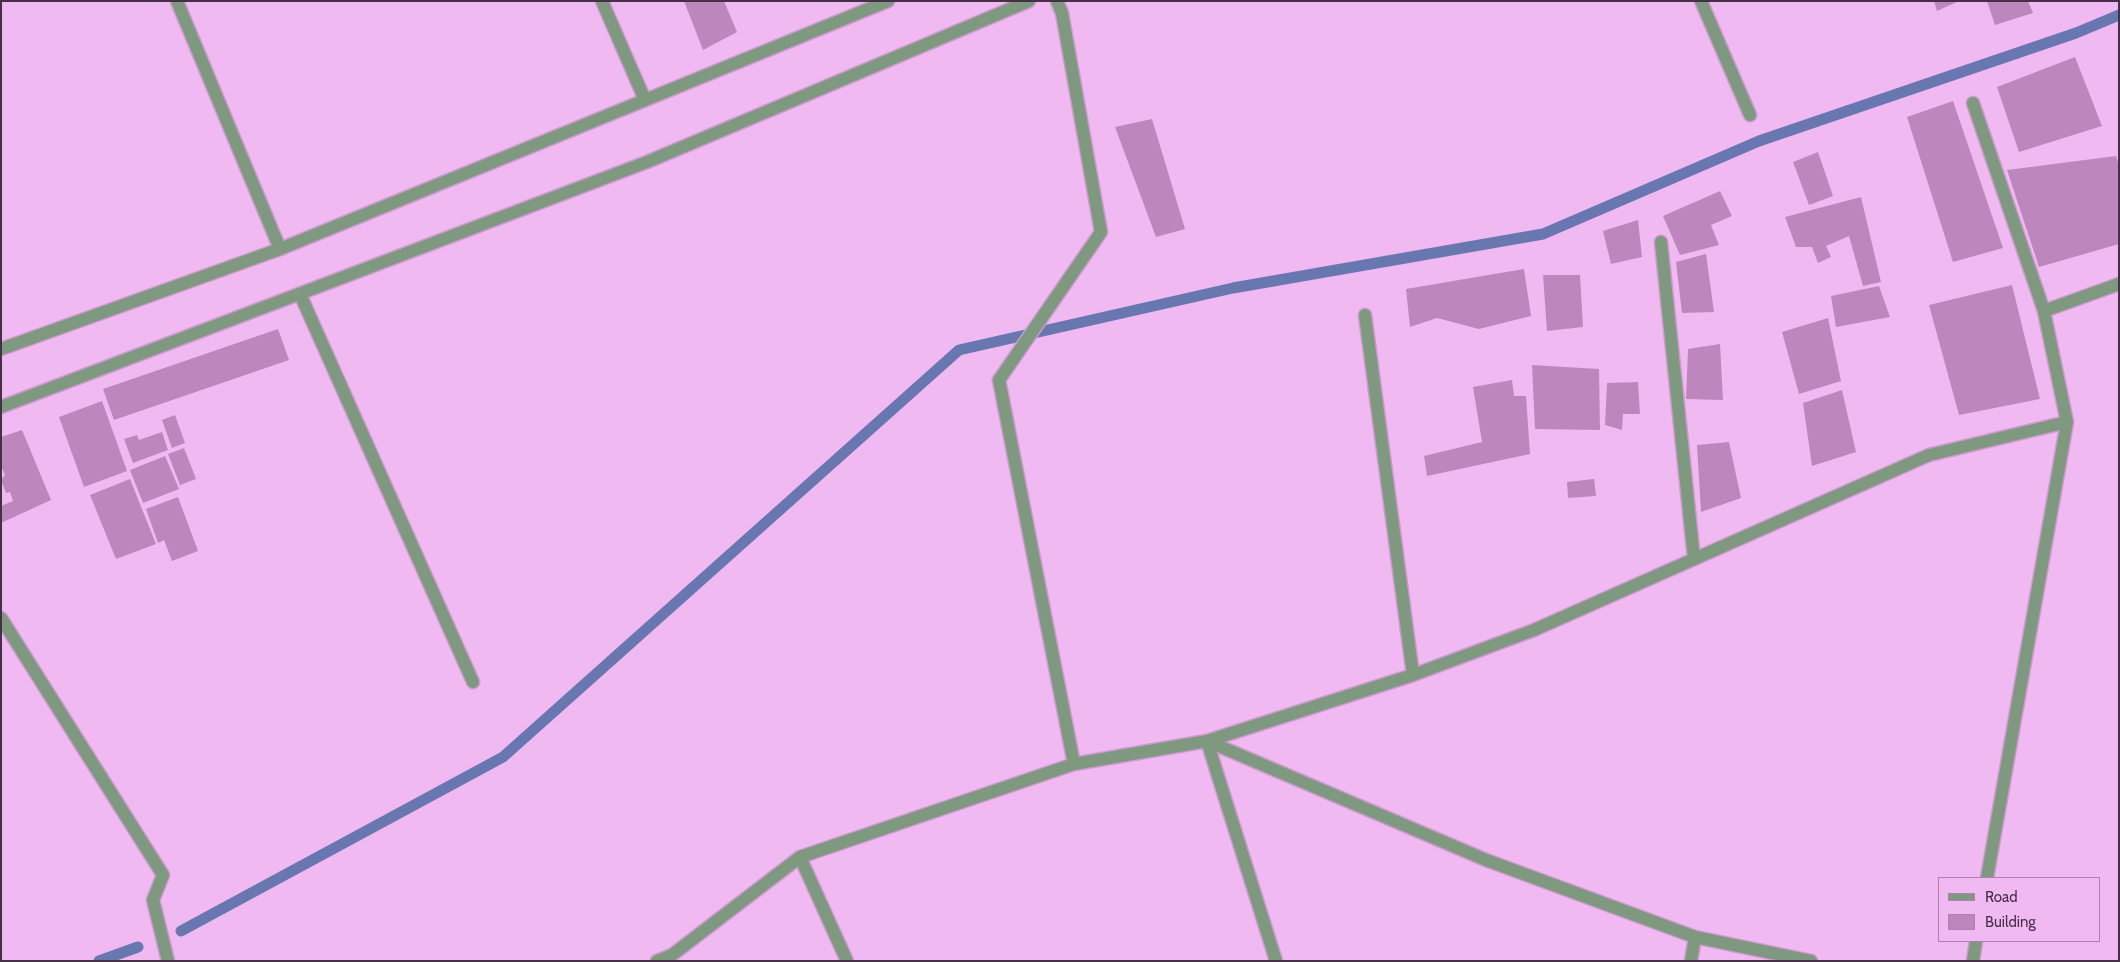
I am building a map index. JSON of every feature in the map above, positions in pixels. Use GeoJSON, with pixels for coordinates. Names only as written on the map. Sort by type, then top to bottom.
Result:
{"type":"FeatureCollection","features":[{"type":"Feature","properties":{"kind":"street"},"geometry":{"type":"LineString","coordinates":[[177,1],[280,249]]}},
{"type":"Feature","properties":{"kind":"street"},"geometry":{"type":"LineString","coordinates":[[602,1],[645,100]]}},
{"type":"Feature","properties":{"kind":"street"},"geometry":{"type":"LineString","coordinates":[[1,349],[280,249],[888,1]]}},
{"type":"Feature","properties":{"kind":"street"},"geometry":{"type":"LineString","coordinates":[[1,407],[647,162],[1029,1]]}},
{"type":"Feature","properties":{"kind":"street"},"geometry":{"type":"LineString","coordinates":[[1057,1],[1062,13],[1101,232],[999,380],[1074,764]]}},
{"type":"Feature","properties":{"kind":"street"},"geometry":{"type":"LineString","coordinates":[[1701,1],[1750,115]]}},
{"type":"Feature","properties":{"kind":"street"},"geometry":{"type":"LineString","coordinates":[[1973,103],[2044,311],[2066,422],[1987,877]]}},
{"type":"Feature","properties":{"kind":"street"},"geometry":{"type":"LineString","coordinates":[[1661,242],[1694,559]]}},
{"type":"Feature","properties":{"kind":"street"},"geometry":{"type":"LineString","coordinates":[[2044,311],[2119,284]]}},
{"type":"Feature","properties":{"kind":"street"},"geometry":{"type":"LineString","coordinates":[[300,294],[473,682]]}},
{"type":"Feature","properties":{"kind":"street"},"geometry":{"type":"LineString","coordinates":[[1365,315],[1413,675]]}},
{"type":"Feature","properties":{"kind":"street"},"geometry":{"type":"LineString","coordinates":[[657,961],[672,955],[800,857],[1074,764],[1207,741],[1413,675],[1534,630],[1929,455],[2066,422]]}},
{"type":"Feature","properties":{"kind":"street"},"geometry":{"type":"LineString","coordinates":[[1,618],[164,874],[153,900],[168,961]]}},
{"type":"Feature","properties":{"kind":"street"},"geometry":{"type":"LineString","coordinates":[[1207,741],[1486,860],[1694,938],[1812,961]]}},
{"type":"Feature","properties":{"kind":"street"},"geometry":{"type":"LineString","coordinates":[[1207,741],[1276,961]]}},
{"type":"Feature","properties":{"kind":"street"},"geometry":{"type":"LineString","coordinates":[[800,857],[847,961]]}},
{"type":"Feature","properties":{"kind":"street"},"geometry":{"type":"LineString","coordinates":[[1692,961],[1694,938]]}},
{"type":"Feature","properties":{"kind":"street"},"geometry":{"type":"LineString","coordinates":[[1973,961],[1976,942]]}},
{"type":"Feature","properties":{"kind":"building"},"geometry":{"type":"Polygon","coordinates":[[[684,1],[724,1],[737,32],[703,50],[684,1]]]}},
{"type":"Feature","properties":{"kind":"building"},"geometry":{"type":"Polygon","coordinates":[[[1934,1],[1959,1],[1937,11],[1934,1]]]}},
{"type":"Feature","properties":{"kind":"building"},"geometry":{"type":"Polygon","coordinates":[[[1987,1],[2028,1],[2033,13],[1995,25],[1987,1]]]}},
{"type":"Feature","properties":{"kind":"building"},"geometry":{"type":"Polygon","coordinates":[[[2075,57],[2102,126],[2019,152],[1997,87],[2075,57]]]}},
{"type":"Feature","properties":{"kind":"building"},"geometry":{"type":"Polygon","coordinates":[[[1953,101],[2003,248],[1953,262],[1907,117],[1953,101]]]}},
{"type":"Feature","properties":{"kind":"building"},"geometry":{"type":"Polygon","coordinates":[[[1152,119],[1185,229],[1156,237],[1115,127],[1152,119]]]}},
{"type":"Feature","properties":{"kind":"building"},"geometry":{"type":"Polygon","coordinates":[[[1818,152],[1833,196],[1809,205],[1793,162],[1818,152]]]}},
{"type":"Feature","properties":{"kind":"building"},"geometry":{"type":"Polygon","coordinates":[[[2116,156],[2119,166],[2119,244],[2039,267],[2007,170],[2116,156]]]}},
{"type":"Feature","properties":{"kind":"building"},"geometry":{"type":"Polygon","coordinates":[[[1720,191],[1732,216],[1711,225],[1719,245],[1680,255],[1663,216],[1720,191]]]}},
{"type":"Feature","properties":{"kind":"building"},"geometry":{"type":"Polygon","coordinates":[[[1861,197],[1881,282],[1863,286],[1849,236],[1826,246],[1831,257],[1818,263],[1812,247],[1796,247],[1785,217],[1861,197]]]}},
{"type":"Feature","properties":{"kind":"building"},"geometry":{"type":"Polygon","coordinates":[[[1638,220],[1642,257],[1611,264],[1603,231],[1638,220]]]}},
{"type":"Feature","properties":{"kind":"building"},"geometry":{"type":"Polygon","coordinates":[[[1706,254],[1714,312],[1682,313],[1676,262],[1706,254]]]}},
{"type":"Feature","properties":{"kind":"building"},"geometry":{"type":"Polygon","coordinates":[[[1524,269],[1531,316],[1479,329],[1437,318],[1410,327],[1406,289],[1524,269]]]}},
{"type":"Feature","properties":{"kind":"building"},"geometry":{"type":"Polygon","coordinates":[[[1543,275],[1580,275],[1583,327],[1547,331],[1543,275]]]}},
{"type":"Feature","properties":{"kind":"building"},"geometry":{"type":"Polygon","coordinates":[[[2012,285],[2040,399],[1959,415],[1929,305],[2012,285]]]}},
{"type":"Feature","properties":{"kind":"building"},"geometry":{"type":"Polygon","coordinates":[[[1879,286],[1890,317],[1836,327],[1831,296],[1879,286]]]}},
{"type":"Feature","properties":{"kind":"building"},"geometry":{"type":"Polygon","coordinates":[[[1828,318],[1841,381],[1799,394],[1782,332],[1828,318]]]}},
{"type":"Feature","properties":{"kind":"building"},"geometry":{"type":"Polygon","coordinates":[[[278,329],[289,360],[114,420],[103,389],[278,329]]]}},
{"type":"Feature","properties":{"kind":"building"},"geometry":{"type":"Polygon","coordinates":[[[1720,344],[1723,400],[1686,399],[1688,349],[1720,344]]]}},
{"type":"Feature","properties":{"kind":"building"},"geometry":{"type":"Polygon","coordinates":[[[1532,365],[1599,369],[1600,430],[1535,429],[1532,365]]]}},
{"type":"Feature","properties":{"kind":"building"},"geometry":{"type":"Polygon","coordinates":[[[1512,380],[1514,396],[1526,396],[1530,454],[1427,476],[1424,456],[1482,442],[1473,387],[1512,380]]]}},
{"type":"Feature","properties":{"kind":"building"},"geometry":{"type":"Polygon","coordinates":[[[1638,382],[1640,414],[1623,414],[1622,430],[1605,425],[1607,383],[1638,382]]]}},
{"type":"Feature","properties":{"kind":"building"},"geometry":{"type":"Polygon","coordinates":[[[1842,390],[1856,452],[1812,466],[1803,403],[1842,390]]]}},
{"type":"Feature","properties":{"kind":"building"},"geometry":{"type":"Polygon","coordinates":[[[102,401],[127,471],[84,487],[59,417],[102,401]]]}},
{"type":"Feature","properties":{"kind":"building"},"geometry":{"type":"Polygon","coordinates":[[[175,415],[185,443],[172,448],[162,420],[175,415]]]}},
{"type":"Feature","properties":{"kind":"building"},"geometry":{"type":"Polygon","coordinates":[[[22,430],[51,500],[1,523],[1,506],[13,501],[10,492],[6,493],[1,480],[5,475],[1,466],[1,437],[22,430]]]}},
{"type":"Feature","properties":{"kind":"building"},"geometry":{"type":"Polygon","coordinates":[[[162,432],[168,450],[133,463],[124,439],[137,435],[139,440],[162,432]]]}},
{"type":"Feature","properties":{"kind":"building"},"geometry":{"type":"Polygon","coordinates":[[[1729,442],[1741,498],[1701,512],[1697,445],[1729,442]]]}},
{"type":"Feature","properties":{"kind":"building"},"geometry":{"type":"Polygon","coordinates":[[[184,448],[196,479],[180,485],[168,454],[184,448]]]}},
{"type":"Feature","properties":{"kind":"building"},"geometry":{"type":"Polygon","coordinates":[[[165,456],[179,489],[143,503],[130,470],[165,456]]]}},
{"type":"Feature","properties":{"kind":"building"},"geometry":{"type":"Polygon","coordinates":[[[130,479],[156,544],[116,559],[90,495],[130,479]]]}},
{"type":"Feature","properties":{"kind":"building"},"geometry":{"type":"Polygon","coordinates":[[[1594,479],[1596,496],[1568,498],[1567,482],[1594,479]]]}},
{"type":"Feature","properties":{"kind":"building"},"geometry":{"type":"Polygon","coordinates":[[[178,497],[198,551],[172,561],[164,540],[158,543],[146,509],[178,497]]]}},
{"type":"Feature","properties":{"kind":"waterway"},"geometry":{"type":"LineString","coordinates":[[181,931],[503,757],[959,350],[1233,288],[1543,234],[1759,141],[2076,33],[2119,15]]}},
{"type":"Feature","properties":{"kind":"waterway"},"geometry":{"type":"LineString","coordinates":[[99,961],[138,947]]}}]}
